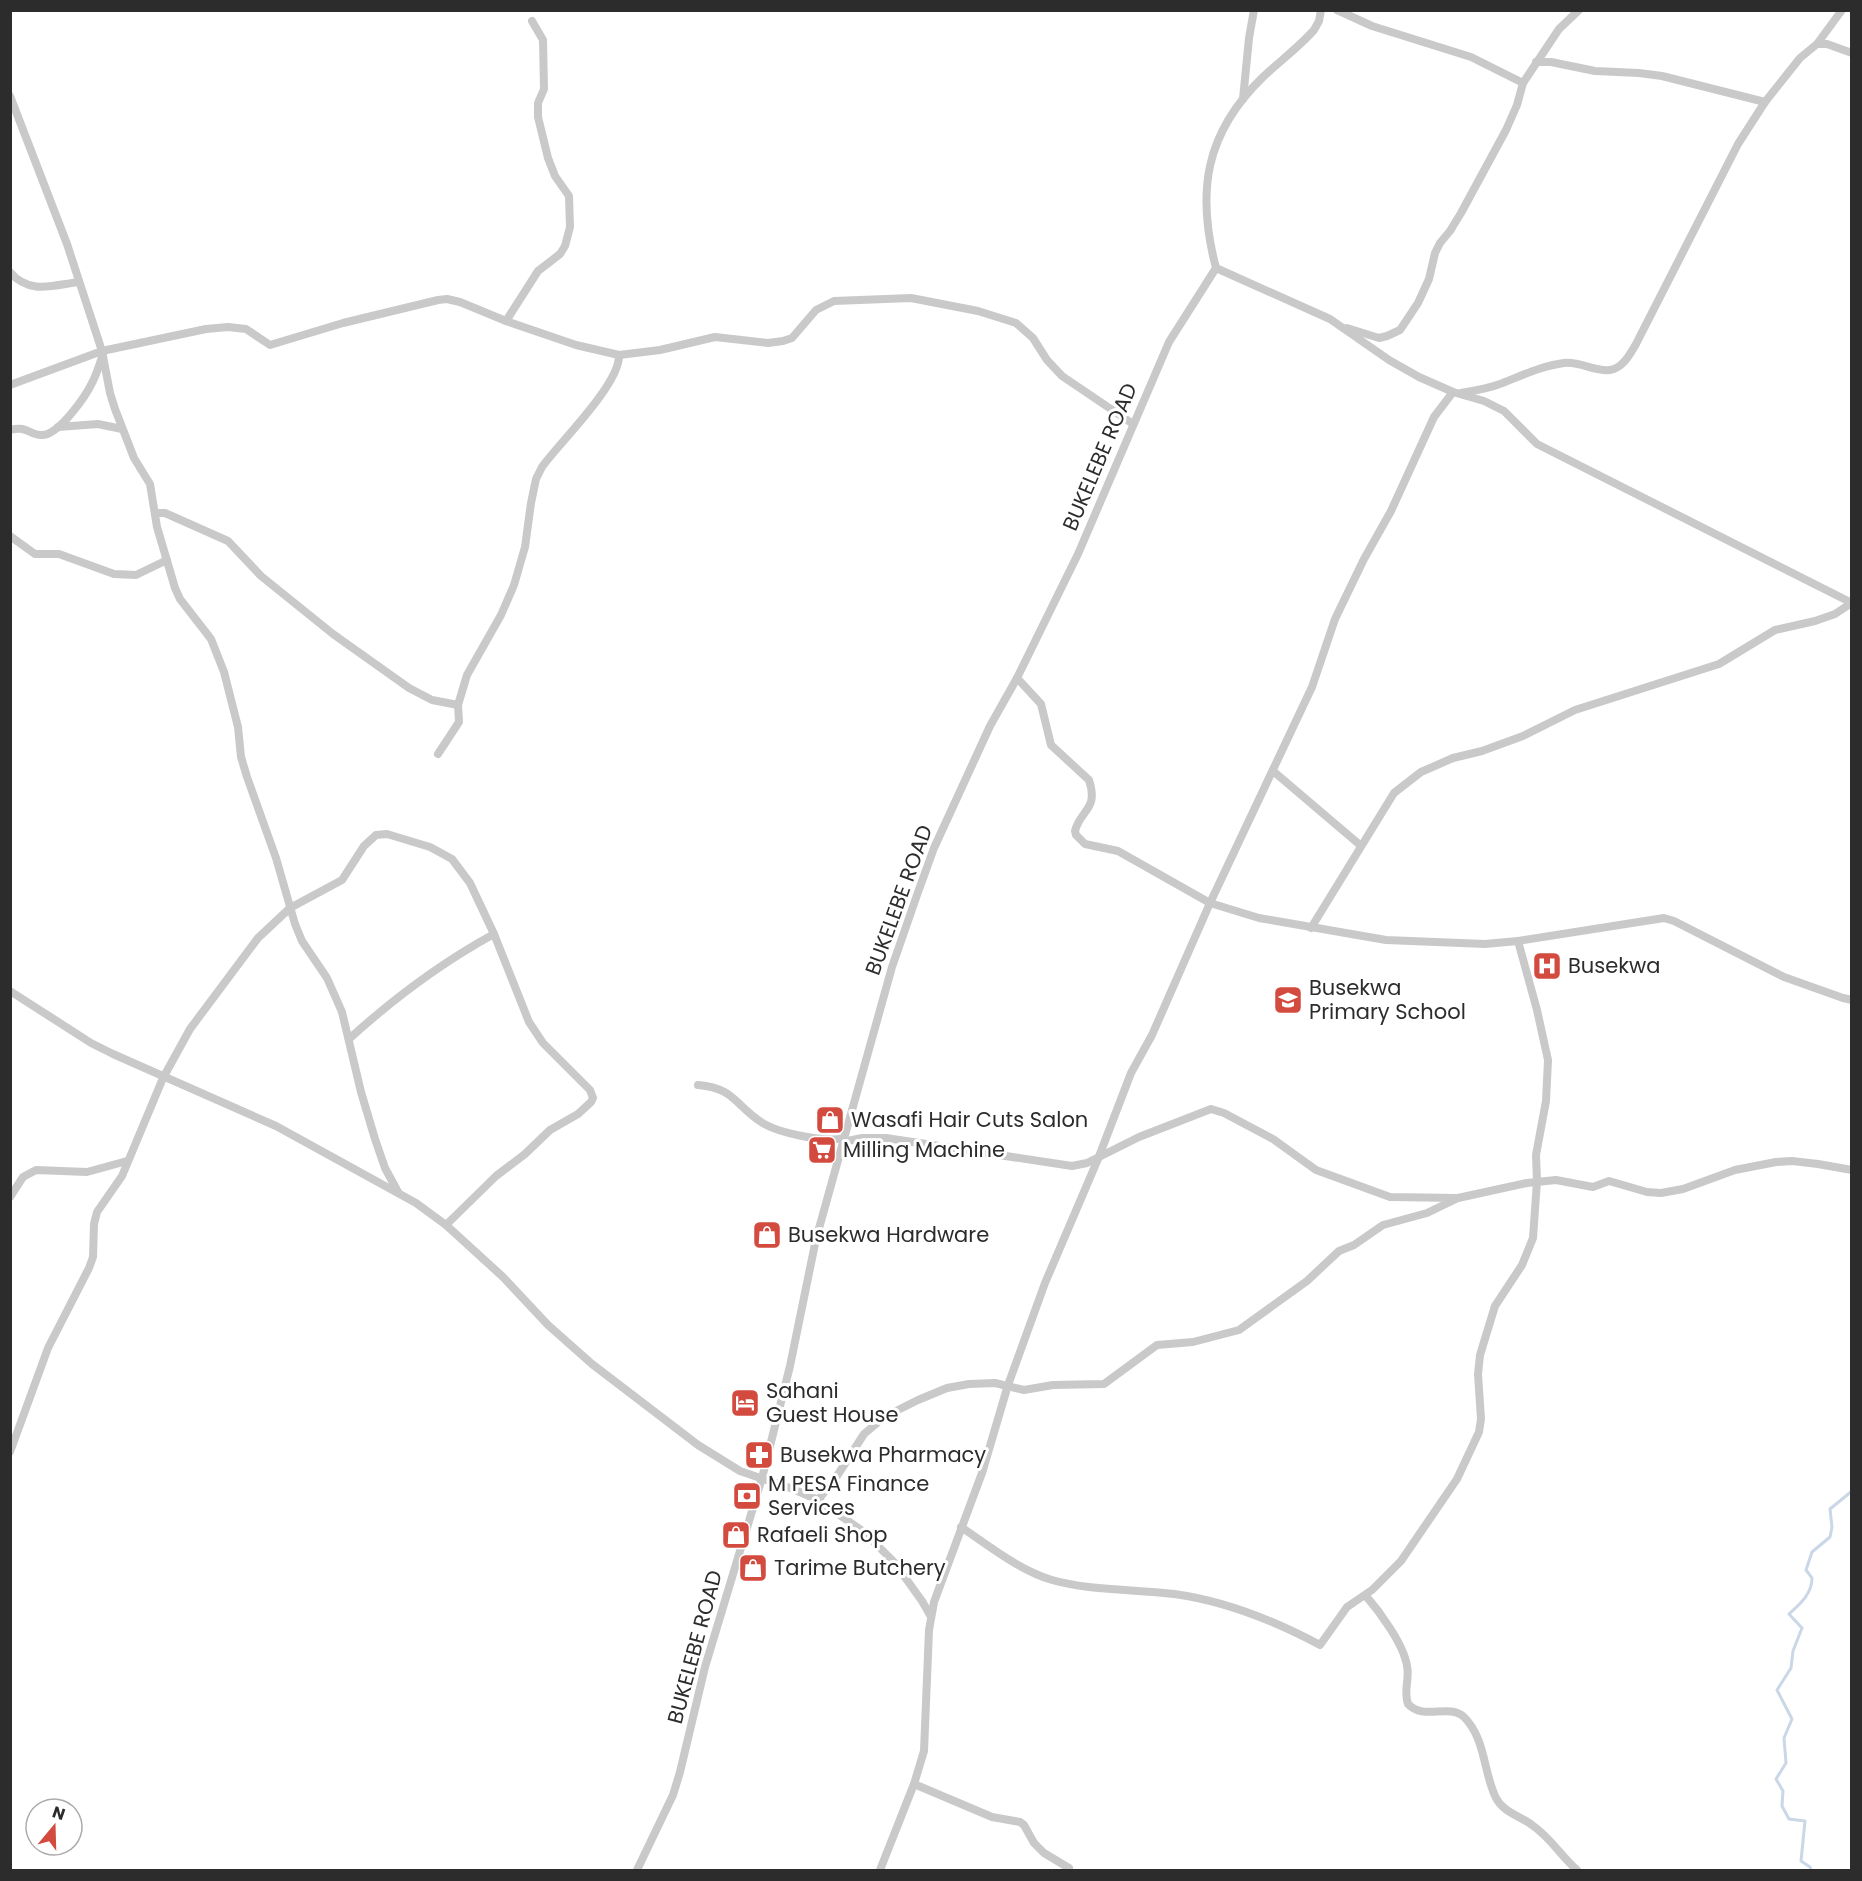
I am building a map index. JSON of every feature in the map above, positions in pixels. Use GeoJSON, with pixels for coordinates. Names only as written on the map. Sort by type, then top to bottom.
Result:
{"type":"FeatureCollection","features":[{"type":"Feature","properties":{"kind":"street"},"geometry":{"type":"LineString","coordinates":[[1243,99],[1254,10]]}},
{"type":"Feature","properties":{"kind":"street"},"geometry":{"type":"LineString","coordinates":[[1321,10],[1314,30],[1243,99],[1218,140],[1208,172],[1205,197],[1208,238],[1216,268],[1330,319],[1389,360],[1419,377],[1457,393],[1484,401],[1504,411],[1537,444],[1851,604]]}},
{"type":"Feature","properties":{"kind":"street"},"geometry":{"type":"LineString","coordinates":[[1337,10],[1372,26],[1471,57],[1523,83]]}},
{"type":"Feature","properties":{"kind":"street"},"geometry":{"type":"LineString","coordinates":[[1344,328],[1351,328],[1379,338],[1400,330],[1418,303],[1430,279],[1435,253],[1440,243],[1461,213],[1506,130],[1517,105],[1523,83],[1559,28],[1579,10]]}},
{"type":"Feature","properties":{"kind":"street"},"geometry":{"type":"LineString","coordinates":[[880,1870],[914,1784],[924,1751],[930,1616],[982,1473],[1008,1385],[1045,1283],[1098,1159],[1125,1086],[1161,1016],[1210,903],[1311,687],[1335,619],[1364,559],[1391,511],[1434,417],[1457,393],[1497,385],[1533,370],[1563,363],[1578,363],[1609,370],[1618,367],[1627,359],[1738,144],[1766,102],[1800,58],[1817,44],[1842,10]]}},
{"type":"Feature","properties":{"kind":"street"},"geometry":{"type":"LineString","coordinates":[[506,321],[538,271],[560,254],[565,246],[570,227],[569,196],[555,176],[538,117],[538,103],[544,89],[543,40],[532,21]]}},
{"type":"Feature","properties":{"kind":"street"},"geometry":{"type":"LineString","coordinates":[[1817,44],[1827,44],[1851,53]]}},
{"type":"Feature","properties":{"kind":"street"},"geometry":{"type":"LineString","coordinates":[[1536,62],[1551,62],[1595,71],[1662,76],[1766,102]]}},
{"type":"Feature","properties":{"kind":"street"},"geometry":{"type":"LineString","coordinates":[[10,96],[67,244],[103,352],[110,393],[122,429],[134,458],[150,484],[157,527],[180,599],[211,639],[225,672],[238,727],[241,757],[276,858],[290,908],[302,941],[327,978],[342,1012],[375,1139],[385,1168],[398,1192]]}},
{"type":"Feature","properties":{"kind":"street","name":"BUKELEBE ROAD"},"geometry":{"type":"LineString","coordinates":[[638,1870],[673,1795],[693,1724],[705,1667],[762,1478],[790,1366],[816,1239],[843,1140],[892,967],[934,848],[990,726],[1017,678],[1078,554],[1169,342],[1216,268]]}},
{"type":"Feature","properties":{"kind":"street"},"geometry":{"type":"LineString","coordinates":[[10,272],[15,278],[36,288],[79,282]]}},
{"type":"Feature","properties":{"kind":"street"},"geometry":{"type":"LineString","coordinates":[[10,385],[103,352],[206,329],[228,327],[246,329],[270,345],[343,323],[438,300],[460,302],[506,321],[576,345],[619,355],[660,350],[715,337],[768,343],[783,342],[792,338],[807,318],[823,305],[834,301],[911,298],[978,311],[1016,323],[1033,338],[1047,360],[1062,376],[1133,424]]}},
{"type":"Feature","properties":{"kind":"street"},"geometry":{"type":"LineString","coordinates":[[10,430],[23,428],[40,436],[58,427],[78,405],[93,382],[103,352]]}},
{"type":"Feature","properties":{"kind":"street"},"geometry":{"type":"LineString","coordinates":[[438,754],[459,722],[458,705],[467,675],[501,615],[514,585],[525,547],[536,479],[542,467],[603,394],[619,363],[619,355]]}},
{"type":"Feature","properties":{"kind":"street"},"geometry":{"type":"LineString","coordinates":[[58,427],[98,424],[122,429]]}},
{"type":"Feature","properties":{"kind":"street"},"geometry":{"type":"LineString","coordinates":[[155,513],[165,513],[218,535],[228,542],[261,576],[333,634],[409,688],[432,700],[458,705]]}},
{"type":"Feature","properties":{"kind":"street"},"geometry":{"type":"LineString","coordinates":[[10,536],[35,554],[59,554],[114,574],[136,575],[167,560]]}},
{"type":"Feature","properties":{"kind":"street"},"geometry":{"type":"LineString","coordinates":[[1311,928],[1394,793],[1421,772],[1453,758],[1482,751],[1524,736],[1575,710],[1719,664],[1775,630],[1815,621],[1835,614],[1851,604]]}},
{"type":"Feature","properties":{"kind":"street"},"geometry":{"type":"LineString","coordinates":[[1017,678],[1041,704],[1051,745],[1089,780],[1092,788],[1089,808],[1075,831],[1080,840],[1094,847],[1118,851],[1210,903],[1259,918],[1311,928],[1386,940],[1447,944],[1518,941],[1664,918],[1784,977],[1851,1000]]}},
{"type":"Feature","properties":{"kind":"street"},"geometry":{"type":"LineString","coordinates":[[1273,771],[1360,845]]}},
{"type":"Feature","properties":{"kind":"street"},"geometry":{"type":"LineString","coordinates":[[10,1452],[48,1348],[93,1257],[94,1224],[97,1212],[119,1182],[163,1078],[190,1029],[258,938],[290,908],[342,880],[371,837],[378,834],[387,834],[430,847],[452,859],[470,884],[494,934],[529,1022],[543,1042],[590,1090],[593,1098],[578,1114],[550,1130],[525,1154],[499,1174],[446,1226]]}},
{"type":"Feature","properties":{"kind":"street"},"geometry":{"type":"LineString","coordinates":[[349,1039],[400,994],[494,934]]}},
{"type":"Feature","properties":{"kind":"street"},"geometry":{"type":"LineString","coordinates":[[962,1527],[1025,1568],[1053,1580],[1115,1590],[1146,1591],[1198,1598],[1268,1620],[1320,1645],[1347,1607],[1366,1596],[1401,1561],[1446,1498],[1476,1440],[1481,1425],[1478,1383],[1480,1355],[1496,1306],[1528,1252],[1535,1224],[1536,1155],[1546,1101],[1548,1060],[1518,941]]}},
{"type":"Feature","properties":{"kind":"street"},"geometry":{"type":"LineString","coordinates":[[10,991],[91,1043],[163,1078],[276,1126],[398,1192],[446,1226],[503,1277],[548,1325],[613,1380],[714,1456],[740,1471],[818,1500],[864,1532],[878,1545],[912,1586],[930,1616]]}},
{"type":"Feature","properties":{"kind":"street"},"geometry":{"type":"LineString","coordinates":[[698,1085],[712,1086],[724,1092],[757,1119],[775,1128],[830,1140],[885,1138],[1072,1166],[1098,1159],[1139,1137],[1211,1109],[1224,1113],[1273,1139],[1316,1170],[1390,1197],[1458,1198],[1556,1180],[1593,1187],[1609,1181],[1654,1193],[1683,1189],[1735,1170],[1776,1162],[1809,1163],[1851,1170]]}},
{"type":"Feature","properties":{"kind":"street"},"geometry":{"type":"LineString","coordinates":[[10,1197],[23,1178],[36,1170],[87,1172],[127,1161]]}},
{"type":"Feature","properties":{"kind":"street"},"geometry":{"type":"LineString","coordinates":[[818,1500],[837,1476],[864,1434],[884,1417],[947,1388],[984,1382],[1024,1390],[1053,1385],[1104,1384],[1157,1345],[1193,1342],[1239,1330],[1307,1281],[1334,1254],[1354,1245],[1383,1225],[1427,1213],[1458,1198]]}},
{"type":"Feature","properties":{"kind":"street"},"geometry":{"type":"LineString","coordinates":[[1366,1596],[1376,1607],[1405,1656],[1408,1666],[1405,1696],[1408,1704],[1421,1712],[1453,1712],[1463,1717],[1479,1743],[1499,1803],[1539,1830],[1577,1870]]}},
{"type":"Feature","properties":{"kind":"street"},"geometry":{"type":"LineString","coordinates":[[914,1784],[992,1816],[1020,1822],[1034,1843],[1069,1868]]}},
{"type":"Feature","properties":{"kind":"waterway"},"geometry":{"type":"LineString","coordinates":[[1811,1870],[1801,1861],[1805,1821],[1789,1819],[1782,1806],[1783,1791],[1776,1779],[1786,1763],[1784,1738],[1792,1719],[1777,1690],[1791,1668],[1793,1651],[1802,1628],[1789,1614],[1805,1598],[1810,1589],[1812,1578],[1806,1570],[1812,1552],[1830,1537],[1832,1527],[1830,1509],[1852,1491]]}},
{"type":"Feature","properties":{"kind":"place","name":"Busekwa"},"geometry":{"type":"Point","coordinates":[1547,966]}},
{"type":"Feature","properties":{"kind":"place","name":"Busekwa Primary School"},"geometry":{"type":"Point","coordinates":[1288,1000]}},
{"type":"Feature","properties":{"kind":"place","name":"Wasafi Hair Cuts Salon"},"geometry":{"type":"Point","coordinates":[830,1120]}},
{"type":"Feature","properties":{"kind":"place","name":"Milling Machine"},"geometry":{"type":"Point","coordinates":[822,1150]}},
{"type":"Feature","properties":{"kind":"place","name":"Busekwa Hardware"},"geometry":{"type":"Point","coordinates":[767,1235]}},
{"type":"Feature","properties":{"kind":"place","name":"Sahani Guest House"},"geometry":{"type":"Point","coordinates":[745,1403]}},
{"type":"Feature","properties":{"kind":"place","name":"Busekwa Pharmacy"},"geometry":{"type":"Point","coordinates":[759,1455]}},
{"type":"Feature","properties":{"kind":"place","name":"M PESA Finance Services"},"geometry":{"type":"Point","coordinates":[747,1496]}},
{"type":"Feature","properties":{"kind":"place","name":"Rafaeli Shop"},"geometry":{"type":"Point","coordinates":[736,1535]}},
{"type":"Feature","properties":{"kind":"place","name":"Tarime Butchery"},"geometry":{"type":"Point","coordinates":[753,1568]}}]}
